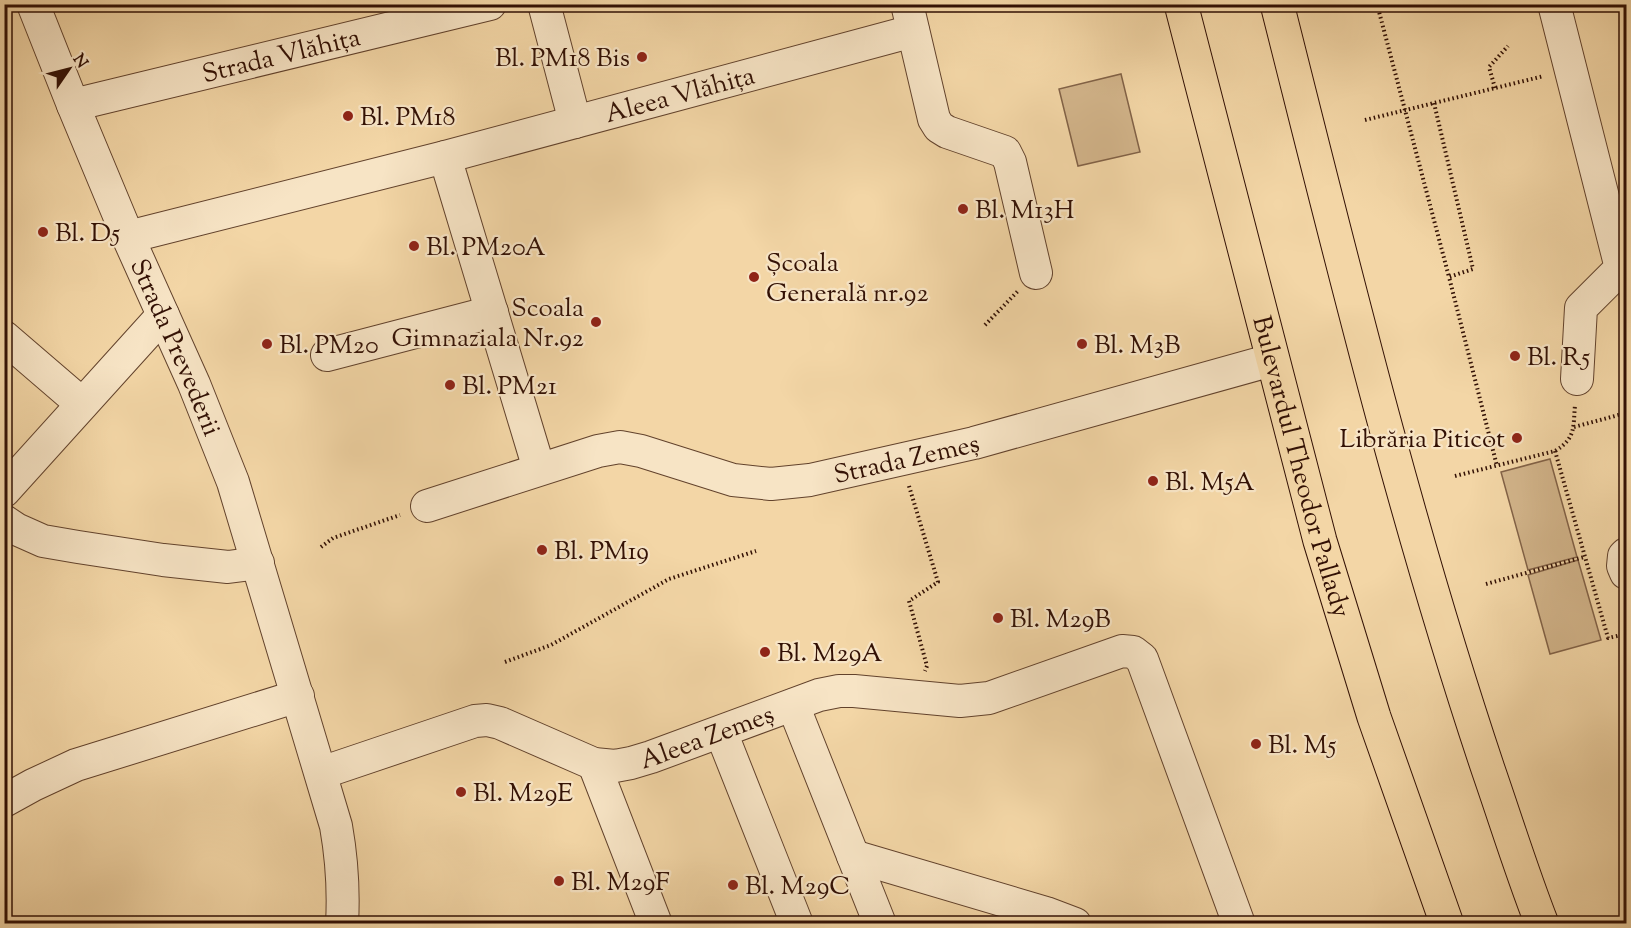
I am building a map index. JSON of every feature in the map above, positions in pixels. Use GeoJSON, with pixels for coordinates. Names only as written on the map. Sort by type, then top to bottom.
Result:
{"type":"FeatureCollection","features":[{"type":"Feature","properties":{"kind":"main road","name":"Bulevardul Theodor Pallady"},"geometry":{"type":"LineString","coordinates":[[1181,4],[1320,541],[1371,706],[1447,924]]}},
{"type":"Feature","properties":{"kind":"main road"},"geometry":{"type":"LineString","coordinates":[[1277,4],[1365,354],[1409,516],[1464,696],[1542,924]]}},
{"type":"Feature","properties":{"kind":"street","name":"Strada Prevederii"},"geometry":{"type":"LineString","coordinates":[[33,4],[128,237],[218,444],[258,563],[336,826],[344,894],[342,924]]}},
{"type":"Feature","properties":{"kind":"street","name":"Strada Vlăhița"},"geometry":{"type":"LineString","coordinates":[[73,105],[381,17],[490,4]]}},
{"type":"Feature","properties":{"kind":"street"},"geometry":{"type":"LineString","coordinates":[[544,4],[575,122]]}},
{"type":"Feature","properties":{"kind":"street"},"geometry":{"type":"LineString","coordinates":[[1554,4],[1624,280],[1581,308],[1577,379]]}},
{"type":"Feature","properties":{"kind":"street","name":"Aleea Vlăhița"},"geometry":{"type":"LineString","coordinates":[[128,237],[575,122],[910,18],[934,119],[939,127],[947,132],[1005,152],[1010,162],[1036,273]]}},
{"type":"Feature","properties":{"kind":"street"},"geometry":{"type":"LineString","coordinates":[[445,157],[539,469]]}},
{"type":"Feature","properties":{"kind":"street"},"geometry":{"type":"LineString","coordinates":[[327,355],[492,312]]}},
{"type":"Feature","properties":{"kind":"street"},"geometry":{"type":"LineString","coordinates":[[4,491],[163,315]]}},
{"type":"Feature","properties":{"kind":"street"},"geometry":{"type":"LineString","coordinates":[[4,337],[81,404]]}},
{"type":"Feature","properties":{"kind":"street","name":"Strada Zemeș"},"geometry":{"type":"LineString","coordinates":[[427,506],[539,469],[598,451],[620,447],[641,451],[734,480],[771,484],[836,475],[974,443],[1272,360]]}},
{"type":"Feature","properties":{"kind":"street"},"geometry":{"type":"LineString","coordinates":[[4,521],[43,541],[78,548],[228,567],[258,563]]}},
{"type":"Feature","properties":{"kind":"street"},"geometry":{"type":"LineString","coordinates":[[1626,554],[1623,566],[1626,573]]}},
{"type":"Feature","properties":{"kind":"street","name":"Aleea Zemeș"},"geometry":{"type":"LineString","coordinates":[[321,773],[487,720],[500,723],[594,764],[631,763],[819,695],[838,691],[960,701],[982,699],[1122,651],[1133,652],[1142,659],[1239,924]]}},
{"type":"Feature","properties":{"kind":"street"},"geometry":{"type":"LineString","coordinates":[[4,801],[76,765],[298,696]]}},
{"type":"Feature","properties":{"kind":"street"},"geometry":{"type":"LineString","coordinates":[[793,705],[880,924]]}},
{"type":"Feature","properties":{"kind":"street"},"geometry":{"type":"LineString","coordinates":[[721,732],[797,924]]}},
{"type":"Feature","properties":{"kind":"street"},"geometry":{"type":"LineString","coordinates":[[594,764],[656,924]]}},
{"type":"Feature","properties":{"kind":"street"},"geometry":{"type":"LineString","coordinates":[[853,856],[1046,913],[1075,924]]}},
{"type":"Feature","properties":{"kind":"path"},"geometry":{"type":"LineString","coordinates":[[1377,4],[1497,466]]}},
{"type":"Feature","properties":{"kind":"path"},"geometry":{"type":"LineString","coordinates":[[1495,88],[1489,67],[1508,46]]}},
{"type":"Feature","properties":{"kind":"path"},"geometry":{"type":"LineString","coordinates":[[1365,120],[1571,69]]}},
{"type":"Feature","properties":{"kind":"path"},"geometry":{"type":"LineString","coordinates":[[1434,103],[1473,269],[1449,277]]}},
{"type":"Feature","properties":{"kind":"path"},"geometry":{"type":"LineString","coordinates":[[985,325],[1036,273]]}},
{"type":"Feature","properties":{"kind":"path"},"geometry":{"type":"LineString","coordinates":[[1455,476],[1555,452],[1567,444],[1574,427],[1577,379]]}},
{"type":"Feature","properties":{"kind":"path"},"geometry":{"type":"LineString","coordinates":[[1574,427],[1626,413]]}},
{"type":"Feature","properties":{"kind":"path"},"geometry":{"type":"LineString","coordinates":[[1555,452],[1608,638],[1626,634]]}},
{"type":"Feature","properties":{"kind":"path"},"geometry":{"type":"LineString","coordinates":[[902,460],[938,582],[909,601],[927,666],[915,697]]}},
{"type":"Feature","properties":{"kind":"path"},"geometry":{"type":"LineString","coordinates":[[321,547],[333,538],[427,506]]}},
{"type":"Feature","properties":{"kind":"path"},"geometry":{"type":"LineString","coordinates":[[505,662],[551,645],[669,579],[756,551]]}},
{"type":"Feature","properties":{"kind":"path"},"geometry":{"type":"LineString","coordinates":[[1486,584],[1584,557]]}},
{"type":"Feature","properties":{"kind":"shaded area"},"geometry":{"type":"Polygon","coordinates":[[[1121,74],[1140,152],[1078,166],[1059,89],[1121,74]]]}},
{"type":"Feature","properties":{"kind":"shaded area"},"geometry":{"type":"Polygon","coordinates":[[[1550,459],[1577,557],[1528,570],[1501,472],[1550,459]]]}},
{"type":"Feature","properties":{"kind":"shaded area"},"geometry":{"type":"Polygon","coordinates":[[[1578,560],[1601,640],[1550,654],[1528,575],[1578,560]]]}},
{"type":"Feature","properties":{"kind":"place","name":"Bl. PM18 Bis"},"geometry":{"type":"Point","coordinates":[642,57]}},
{"type":"Feature","properties":{"kind":"place","name":"Bl. PM18"},"geometry":{"type":"Point","coordinates":[348,116]}},
{"type":"Feature","properties":{"kind":"place","name":"Bl. M13H"},"geometry":{"type":"Point","coordinates":[963,209]}},
{"type":"Feature","properties":{"kind":"place","name":"Bl. D5"},"geometry":{"type":"Point","coordinates":[43,232]}},
{"type":"Feature","properties":{"kind":"place","name":"Bl. PM20A"},"geometry":{"type":"Point","coordinates":[414,246]}},
{"type":"Feature","properties":{"kind":"place","name":"Școala Generală nr.92"},"geometry":{"type":"Point","coordinates":[754,277]}},
{"type":"Feature","properties":{"kind":"place","name":"Scoala Gimnaziala Nr.92"},"geometry":{"type":"Point","coordinates":[596,322]}},
{"type":"Feature","properties":{"kind":"place","name":"Bl. PM20"},"geometry":{"type":"Point","coordinates":[267,344]}},
{"type":"Feature","properties":{"kind":"place","name":"Bl. M3B"},"geometry":{"type":"Point","coordinates":[1082,344]}},
{"type":"Feature","properties":{"kind":"place","name":"Bl. R5"},"geometry":{"type":"Point","coordinates":[1515,356]}},
{"type":"Feature","properties":{"kind":"place","name":"Bl. PM21"},"geometry":{"type":"Point","coordinates":[450,385]}},
{"type":"Feature","properties":{"kind":"place","name":"Librăria Piticot"},"geometry":{"type":"Point","coordinates":[1517,438]}},
{"type":"Feature","properties":{"kind":"place","name":"Bl. M5A"},"geometry":{"type":"Point","coordinates":[1153,481]}},
{"type":"Feature","properties":{"kind":"place","name":"Bl. PM19"},"geometry":{"type":"Point","coordinates":[542,550]}},
{"type":"Feature","properties":{"kind":"place","name":"Bl. M29B"},"geometry":{"type":"Point","coordinates":[998,618]}},
{"type":"Feature","properties":{"kind":"place","name":"Bl. M29A"},"geometry":{"type":"Point","coordinates":[765,652]}},
{"type":"Feature","properties":{"kind":"place","name":"Bl. M5"},"geometry":{"type":"Point","coordinates":[1256,744]}},
{"type":"Feature","properties":{"kind":"place","name":"Bl. M29E"},"geometry":{"type":"Point","coordinates":[461,792]}},
{"type":"Feature","properties":{"kind":"place","name":"Bl. M29F"},"geometry":{"type":"Point","coordinates":[559,881]}},
{"type":"Feature","properties":{"kind":"place","name":"Bl. M29C"},"geometry":{"type":"Point","coordinates":[733,885]}}]}
